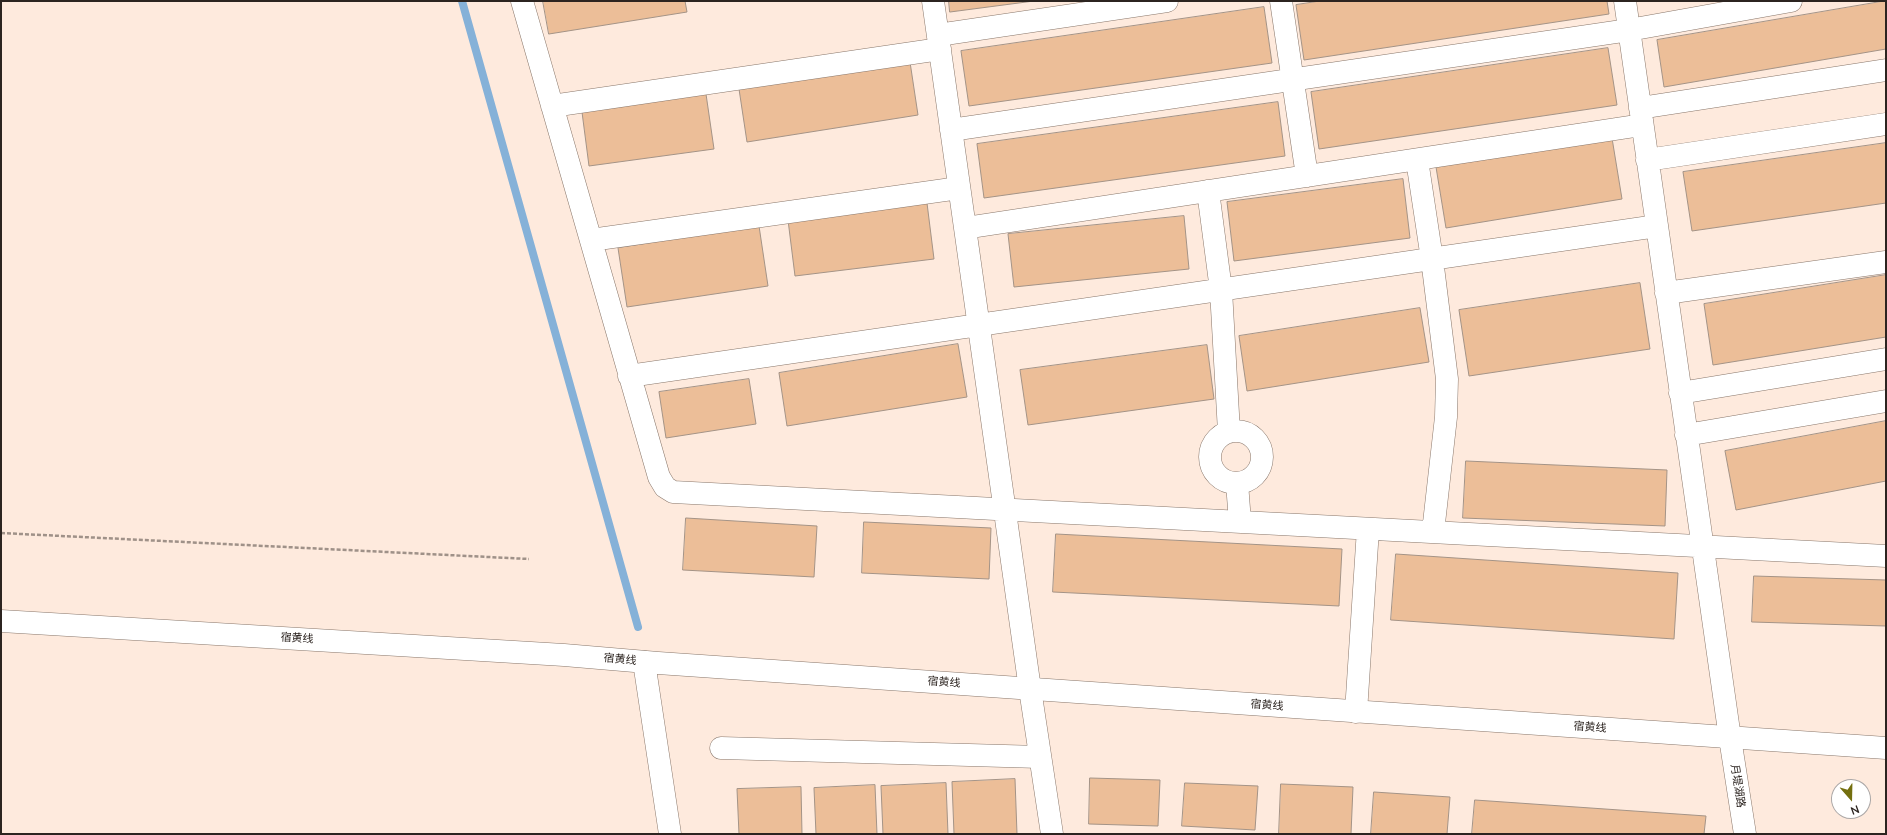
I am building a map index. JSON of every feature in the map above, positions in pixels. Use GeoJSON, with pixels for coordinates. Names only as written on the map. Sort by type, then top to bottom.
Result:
{"type":"FeatureCollection","features":[{"type":"Feature","properties":{"kind":"street"},"geometry":{"type":"LineString","coordinates":[[522,1],[658,477],[665,486],[674,492],[1886,556]]}},
{"type":"Feature","properties":{"kind":"street"},"geometry":{"type":"LineString","coordinates":[[933,1],[1030,689],[1052,834]]}},
{"type":"Feature","properties":{"kind":"street"},"geometry":{"type":"LineString","coordinates":[[552,106],[939,42],[1167,1]]}},
{"type":"Feature","properties":{"kind":"street"},"geometry":{"type":"LineString","coordinates":[[1281,1],[1307,176]]}},
{"type":"Feature","properties":{"kind":"street","name":"月堤湖路"},"geometry":{"type":"LineString","coordinates":[[1625,1],[1686,435],[1745,834]]}},
{"type":"Feature","properties":{"kind":"street"},"geometry":{"type":"LineString","coordinates":[[951,130],[1629,30],[1791,1]]}},
{"type":"Feature","properties":{"kind":"street"},"geometry":{"type":"LineString","coordinates":[[965,228],[1417,160],[1886,70]]}},
{"type":"Feature","properties":{"kind":"street"},"geometry":{"type":"LineString","coordinates":[[1647,160],[1886,124]]}},
{"type":"Feature","properties":{"kind":"street"},"geometry":{"type":"LineString","coordinates":[[1417,160],[1432,259],[1447,379],[1446,416],[1433,532]]}},
{"type":"Feature","properties":{"kind":"street"},"geometry":{"type":"LineString","coordinates":[[591,240],[959,188]]}},
{"type":"Feature","properties":{"kind":"street"},"geometry":{"type":"LineString","coordinates":[[1208,191],[1221,290],[1229,432]]}},
{"type":"Feature","properties":{"kind":"street"},"geometry":{"type":"LineString","coordinates":[[629,376],[1657,226]]}},
{"type":"Feature","properties":{"kind":"street"},"geometry":{"type":"LineString","coordinates":[[1666,293],[1886,262]]}},
{"type":"Feature","properties":{"kind":"street"},"geometry":{"type":"LineString","coordinates":[[1680,392],[1886,358]]}},
{"type":"Feature","properties":{"kind":"street"},"geometry":{"type":"LineString","coordinates":[[1686,435],[1886,401]]}},
{"type":"Feature","properties":{"kind":"street"},"geometry":{"type":"LineString","coordinates":[[1238,431],[1254,438],[1262,453],[1258,471],[1249,479],[1237,483],[1228,482],[1215,472],[1211,465],[1210,453],[1215,441],[1221,435],[1238,431]]}},
{"type":"Feature","properties":{"kind":"street"},"geometry":{"type":"LineString","coordinates":[[1237,483],[1240,522]]}},
{"type":"Feature","properties":{"kind":"street"},"geometry":{"type":"LineString","coordinates":[[1356,712],[1368,529]]}},
{"type":"Feature","properties":{"kind":"street","name":"宿黄线"},"geometry":{"type":"LineString","coordinates":[[1,621],[564,655],[644,662],[1886,748]]}},
{"type":"Feature","properties":{"kind":"street"},"geometry":{"type":"LineString","coordinates":[[644,662],[670,834]]}},
{"type":"Feature","properties":{"kind":"street"},"geometry":{"type":"LineString","coordinates":[[721,748],[1040,757]]}},
{"type":"Feature","properties":{"kind":"path"},"geometry":{"type":"LineString","coordinates":[[1,533],[529,559]]}},
{"type":"Feature","properties":{"kind":"building"},"geometry":{"type":"Polygon","coordinates":[[[543,1],[685,1],[687,12],[549,34],[543,1]]]}},
{"type":"Feature","properties":{"kind":"building"},"geometry":{"type":"Polygon","coordinates":[[[949,1],[1034,1],[950,12],[949,1]]]}},
{"type":"Feature","properties":{"kind":"building"},"geometry":{"type":"Polygon","coordinates":[[[1320,1],[1607,1],[1609,14],[1304,60],[1296,5],[1320,1]]]}},
{"type":"Feature","properties":{"kind":"building"},"geometry":{"type":"Polygon","coordinates":[[[1886,1],[1886,49],[1664,87],[1657,40],[1886,1]]]}},
{"type":"Feature","properties":{"kind":"building"},"geometry":{"type":"Polygon","coordinates":[[[1264,7],[1272,63],[969,106],[961,51],[1264,7]]]}},
{"type":"Feature","properties":{"kind":"building"},"geometry":{"type":"Polygon","coordinates":[[[1608,48],[1617,105],[1319,149],[1311,92],[1608,48]]]}},
{"type":"Feature","properties":{"kind":"building"},"geometry":{"type":"Polygon","coordinates":[[[910,62],[918,115],[747,142],[739,89],[910,62]]]}},
{"type":"Feature","properties":{"kind":"building"},"geometry":{"type":"Polygon","coordinates":[[[706,94],[714,149],[589,166],[582,112],[706,94]]]}},
{"type":"Feature","properties":{"kind":"building"},"geometry":{"type":"Polygon","coordinates":[[[1278,102],[1285,156],[984,198],[977,144],[1278,102]]]}},
{"type":"Feature","properties":{"kind":"building"},"geometry":{"type":"Polygon","coordinates":[[[1612,138],[1622,199],[1446,228],[1436,167],[1612,138]]]}},
{"type":"Feature","properties":{"kind":"building"},"geometry":{"type":"Polygon","coordinates":[[[1886,143],[1886,203],[1692,231],[1683,172],[1886,143]]]}},
{"type":"Feature","properties":{"kind":"building"},"geometry":{"type":"Polygon","coordinates":[[[1403,179],[1410,238],[1234,261],[1227,202],[1403,179]]]}},
{"type":"Feature","properties":{"kind":"building"},"geometry":{"type":"Polygon","coordinates":[[[927,203],[934,259],[795,276],[788,220],[927,203]]]}},
{"type":"Feature","properties":{"kind":"building"},"geometry":{"type":"Polygon","coordinates":[[[1184,216],[1189,269],[1014,287],[1008,234],[1184,216]]]}},
{"type":"Feature","properties":{"kind":"building"},"geometry":{"type":"Polygon","coordinates":[[[759,226],[768,286],[627,307],[618,248],[759,226]]]}},
{"type":"Feature","properties":{"kind":"building"},"geometry":{"type":"Polygon","coordinates":[[[1886,275],[1886,337],[1713,365],[1704,304],[1886,275]]]}},
{"type":"Feature","properties":{"kind":"building"},"geometry":{"type":"Polygon","coordinates":[[[1640,283],[1650,349],[1469,376],[1459,310],[1640,283]]]}},
{"type":"Feature","properties":{"kind":"building"},"geometry":{"type":"Polygon","coordinates":[[[1420,308],[1429,362],[1247,391],[1239,336],[1420,308]]]}},
{"type":"Feature","properties":{"kind":"building"},"geometry":{"type":"Polygon","coordinates":[[[958,344],[967,397],[787,426],[779,373],[958,344]]]}},
{"type":"Feature","properties":{"kind":"building"},"geometry":{"type":"Polygon","coordinates":[[[1207,345],[1214,399],[1028,425],[1020,370],[1207,345]]]}},
{"type":"Feature","properties":{"kind":"building"},"geometry":{"type":"Polygon","coordinates":[[[749,379],[756,424],[666,438],[659,392],[749,379]]]}},
{"type":"Feature","properties":{"kind":"building"},"geometry":{"type":"Polygon","coordinates":[[[1886,421],[1886,481],[1736,510],[1725,451],[1886,421]]]}},
{"type":"Feature","properties":{"kind":"building"},"geometry":{"type":"Polygon","coordinates":[[[1466,461],[1667,470],[1665,526],[1463,518],[1466,461]]]}},
{"type":"Feature","properties":{"kind":"building"},"geometry":{"type":"Polygon","coordinates":[[[686,518],[817,526],[814,577],[683,570],[686,518]]]}},
{"type":"Feature","properties":{"kind":"building"},"geometry":{"type":"Polygon","coordinates":[[[864,522],[991,528],[989,579],[862,573],[864,522]]]}},
{"type":"Feature","properties":{"kind":"building"},"geometry":{"type":"Polygon","coordinates":[[[1056,534],[1342,549],[1339,606],[1053,592],[1056,534]]]}},
{"type":"Feature","properties":{"kind":"building"},"geometry":{"type":"Polygon","coordinates":[[[1396,554],[1678,573],[1674,639],[1391,620],[1396,554]]]}},
{"type":"Feature","properties":{"kind":"building"},"geometry":{"type":"Polygon","coordinates":[[[1754,576],[1886,580],[1886,626],[1752,622],[1754,576]]]}},
{"type":"Feature","properties":{"kind":"building"},"geometry":{"type":"Polygon","coordinates":[[[1090,778],[1160,780],[1158,826],[1089,824],[1090,778]]]}},
{"type":"Feature","properties":{"kind":"building"},"geometry":{"type":"Polygon","coordinates":[[[1015,779],[1017,834],[954,834],[952,782],[1015,779]]]}},
{"type":"Feature","properties":{"kind":"building"},"geometry":{"type":"Polygon","coordinates":[[[946,783],[948,834],[883,834],[881,786],[946,783]]]}},
{"type":"Feature","properties":{"kind":"building"},"geometry":{"type":"Polygon","coordinates":[[[1185,783],[1258,786],[1255,830],[1182,826],[1185,783]]]}},
{"type":"Feature","properties":{"kind":"building"},"geometry":{"type":"Polygon","coordinates":[[[1281,784],[1353,787],[1351,834],[1279,834],[1281,784]]]}},
{"type":"Feature","properties":{"kind":"building"},"geometry":{"type":"Polygon","coordinates":[[[875,785],[877,834],[816,834],[814,788],[875,785]]]}},
{"type":"Feature","properties":{"kind":"building"},"geometry":{"type":"Polygon","coordinates":[[[801,787],[802,834],[739,834],[737,789],[801,787]]]}},
{"type":"Feature","properties":{"kind":"building"},"geometry":{"type":"Polygon","coordinates":[[[1374,792],[1450,797],[1447,834],[1371,834],[1374,792]]]}},
{"type":"Feature","properties":{"kind":"building"},"geometry":{"type":"Polygon","coordinates":[[[1475,800],[1706,816],[1704,834],[1472,834],[1475,800]]]}},
{"type":"Feature","properties":{"kind":"waterway"},"geometry":{"type":"LineString","coordinates":[[462,1],[638,627]]}}]}
